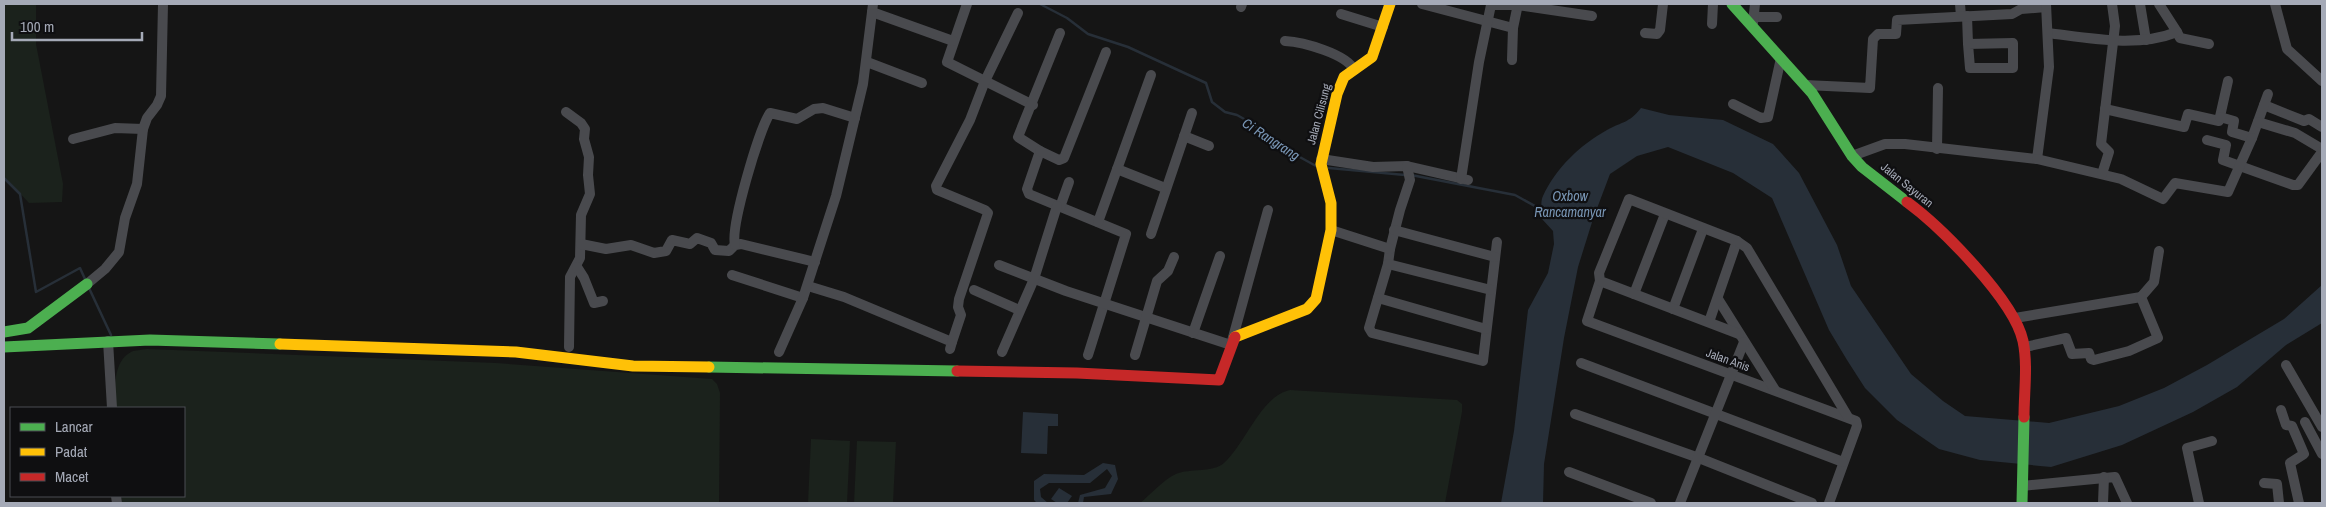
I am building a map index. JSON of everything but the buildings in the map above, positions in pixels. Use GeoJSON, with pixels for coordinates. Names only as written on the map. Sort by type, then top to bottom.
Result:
{"type":"FeatureCollection","features":[{"type":"Feature","properties":{"kind":"street"},"geometry":{"type":"LineString","coordinates":[[4,332],[28,328],[100,274],[119,252],[125,218],[137,184],[143,129],[146,118],[157,105],[161,96],[163,4]]}},
{"type":"Feature","properties":{"kind":"street"},"geometry":{"type":"LineString","coordinates":[[966,4],[947,62],[1033,105]]}},
{"type":"Feature","properties":{"kind":"street","name":"Jalan Cilisung"},"geometry":{"type":"LineString","coordinates":[[1321,166],[1337,94],[1344,77],[1372,57],[1390,4]]}},
{"type":"Feature","properties":{"kind":"street"},"geometry":{"type":"LineString","coordinates":[[1422,4],[1452,8],[1513,28]]}},
{"type":"Feature","properties":{"kind":"street"},"geometry":{"type":"LineString","coordinates":[[1512,60],[1513,28],[1517,4]]}},
{"type":"Feature","properties":{"kind":"street"},"geometry":{"type":"LineString","coordinates":[[1231,343],[1243,332],[1288,317],[1314,304],[1318,294],[1331,230],[1331,203],[1321,166],[1373,167],[1464,180],[1492,5],[1517,4],[1592,16]]}},
{"type":"Feature","properties":{"kind":"street"},"geometry":{"type":"LineString","coordinates":[[1644,33],[1657,34],[1660,30],[1663,4]]}},
{"type":"Feature","properties":{"kind":"street"},"geometry":{"type":"LineString","coordinates":[[1712,24],[1713,4]]}},
{"type":"Feature","properties":{"kind":"street","name":"Jalan Sayuran"},"geometry":{"type":"LineString","coordinates":[[1732,4],[1753,21],[1805,86],[1829,118],[1852,156],[1862,167],[1917,209],[1949,240],[1989,280],[2015,318],[2025,347],[2022,503]]}},
{"type":"Feature","properties":{"kind":"street"},"geometry":{"type":"LineString","coordinates":[[1755,4],[1753,21],[1777,17]]}},
{"type":"Feature","properties":{"kind":"street"},"geometry":{"type":"LineString","coordinates":[[1960,4],[1964,16],[1970,68],[2013,68],[2013,43],[1968,44]]}},
{"type":"Feature","properties":{"kind":"street"},"geometry":{"type":"LineString","coordinates":[[2102,174],[2109,152],[2101,144],[2115,26],[2112,4]]}},
{"type":"Feature","properties":{"kind":"street"},"geometry":{"type":"LineString","coordinates":[[2140,4],[2146,40]]}},
{"type":"Feature","properties":{"kind":"street"},"geometry":{"type":"LineString","coordinates":[[2159,4],[2180,38],[2209,44]]}},
{"type":"Feature","properties":{"kind":"street"},"geometry":{"type":"LineString","coordinates":[[2275,4],[2287,49],[2322,81]]}},
{"type":"Feature","properties":{"kind":"street"},"geometry":{"type":"LineString","coordinates":[[1805,86],[1869,88],[1875,36],[1896,34],[1897,20],[1964,16],[2046,5],[2049,67],[2037,159]]}},
{"type":"Feature","properties":{"kind":"street"},"geometry":{"type":"LineString","coordinates":[[779,352],[808,286],[836,196],[867,62],[873,8],[953,41]]}},
{"type":"Feature","properties":{"kind":"street"},"geometry":{"type":"LineString","coordinates":[[808,286],[844,297],[951,345],[961,315],[958,307],[959,299],[988,213],[935,188],[973,112],[985,81],[1018,13]]}},
{"type":"Feature","properties":{"kind":"street"},"geometry":{"type":"LineString","coordinates":[[1341,14],[1383,27]]}},
{"type":"Feature","properties":{"kind":"street"},"geometry":{"type":"LineString","coordinates":[[2048,33],[2113,40],[2146,40],[2177,32]]}},
{"type":"Feature","properties":{"kind":"street"},"geometry":{"type":"LineString","coordinates":[[1060,33],[1033,105],[1018,137],[1059,160],[1064,158],[1106,52]]}},
{"type":"Feature","properties":{"kind":"street"},"geometry":{"type":"LineString","coordinates":[[1285,42],[1294,42],[1338,55],[1348,60],[1354,70]]}},
{"type":"Feature","properties":{"kind":"street"},"geometry":{"type":"LineString","coordinates":[[1733,104],[1761,118],[1768,117],[1782,58]]}},
{"type":"Feature","properties":{"kind":"street"},"geometry":{"type":"LineString","coordinates":[[867,62],[922,83]]}},
{"type":"Feature","properties":{"kind":"street"},"geometry":{"type":"LineString","coordinates":[[1098,222],[1151,75]]}},
{"type":"Feature","properties":{"kind":"street"},"geometry":{"type":"LineString","coordinates":[[2104,109],[2184,127],[2188,114],[2219,121],[2228,81]]}},
{"type":"Feature","properties":{"kind":"street"},"geometry":{"type":"LineString","coordinates":[[1936,149],[1938,88]]}},
{"type":"Feature","properties":{"kind":"street"},"geometry":{"type":"LineString","coordinates":[[1852,156],[1885,144],[1905,144],[2037,159],[2121,178],[2163,198],[2175,183],[2228,192],[2252,138],[2268,94]]}},
{"type":"Feature","properties":{"kind":"street"},"geometry":{"type":"LineString","coordinates":[[2264,106],[2304,121],[2309,119],[2322,126]]}},
{"type":"Feature","properties":{"kind":"street"},"geometry":{"type":"LineString","coordinates":[[735,245],[733,235],[739,207],[770,113],[797,119],[814,109],[823,108],[855,118]]}},
{"type":"Feature","properties":{"kind":"street"},"geometry":{"type":"LineString","coordinates":[[566,112],[584,126],[590,157],[588,175],[590,194],[581,215],[581,244],[577,267],[570,277],[568,347]]}},
{"type":"Feature","properties":{"kind":"street"},"geometry":{"type":"LineString","coordinates":[[1151,234],[1165,188],[1192,113]]}},
{"type":"Feature","properties":{"kind":"street"},"geometry":{"type":"LineString","coordinates":[[2220,117],[2234,121],[2232,132],[2252,138]]}},
{"type":"Feature","properties":{"kind":"street"},"geometry":{"type":"LineString","coordinates":[[2207,140],[2226,145],[2223,160],[2295,186],[2322,150],[2295,133],[2258,122]]}},
{"type":"Feature","properties":{"kind":"street"},"geometry":{"type":"LineString","coordinates":[[73,138],[120,127],[143,129]]}},
{"type":"Feature","properties":{"kind":"street"},"geometry":{"type":"LineString","coordinates":[[1184,136],[1209,146]]}},
{"type":"Feature","properties":{"kind":"street"},"geometry":{"type":"LineString","coordinates":[[1040,151],[1027,192],[1058,207],[1126,233],[1088,355]]}},
{"type":"Feature","properties":{"kind":"street"},"geometry":{"type":"LineString","coordinates":[[1117,169],[1165,188]]}},
{"type":"Feature","properties":{"kind":"street"},"geometry":{"type":"LineString","coordinates":[[1409,173],[1394,230],[1388,264],[1369,328],[1372,333],[1482,362],[1497,242]]}},
{"type":"Feature","properties":{"kind":"street"},"geometry":{"type":"LineString","coordinates":[[1002,352],[1034,279],[1058,207],[1070,182]]}},
{"type":"Feature","properties":{"kind":"street"},"geometry":{"type":"LineString","coordinates":[[1742,338],[1709,322],[1600,281],[1599,274],[1628,199],[1737,241],[1746,248],[1848,417]]}},
{"type":"Feature","properties":{"kind":"street"},"geometry":{"type":"LineString","coordinates":[[4,346],[108,341],[491,350],[633,366],[1076,374],[1219,380],[1268,210]]}},
{"type":"Feature","properties":{"kind":"street"},"geometry":{"type":"LineString","coordinates":[[1634,294],[1665,214]]}},
{"type":"Feature","properties":{"kind":"street"},"geometry":{"type":"LineString","coordinates":[[1673,309],[1703,229]]}},
{"type":"Feature","properties":{"kind":"street"},"geometry":{"type":"LineString","coordinates":[[1331,230],[1390,249]]}},
{"type":"Feature","properties":{"kind":"street"},"geometry":{"type":"LineString","coordinates":[[1394,230],[1495,257]]}},
{"type":"Feature","properties":{"kind":"street"},"geometry":{"type":"LineString","coordinates":[[581,244],[606,249],[631,245],[657,253],[666,251],[674,240],[690,244],[697,238],[711,243],[715,250],[728,251],[735,245],[741,244],[815,262]]}},
{"type":"Feature","properties":{"kind":"street"},"geometry":{"type":"LineString","coordinates":[[1709,322],[1737,241]]}},
{"type":"Feature","properties":{"kind":"street"},"geometry":{"type":"LineString","coordinates":[[2015,318],[2142,297],[2154,282],[2159,251]]}},
{"type":"Feature","properties":{"kind":"street"},"geometry":{"type":"LineString","coordinates":[[1193,333],[1220,256]]}},
{"type":"Feature","properties":{"kind":"street"},"geometry":{"type":"LineString","coordinates":[[1135,355],[1157,281],[1168,271],[1174,257]]}},
{"type":"Feature","properties":{"kind":"street"},"geometry":{"type":"LineString","coordinates":[[1388,264],[1491,290]]}},
{"type":"Feature","properties":{"kind":"street"},"geometry":{"type":"LineString","coordinates":[[999,265],[1146,318],[1231,343]]}},
{"type":"Feature","properties":{"kind":"street"},"geometry":{"type":"LineString","coordinates":[[577,267],[584,278],[594,303],[603,301]]}},
{"type":"Feature","properties":{"kind":"street"},"geometry":{"type":"LineString","coordinates":[[732,275],[803,298]]}},
{"type":"Feature","properties":{"kind":"street","name":"Jalan Anis"},"geometry":{"type":"LineString","coordinates":[[1600,281],[1587,321],[1856,421],[1858,426],[1843,462]]}},
{"type":"Feature","properties":{"kind":"street"},"geometry":{"type":"LineString","coordinates":[[974,290],[1019,310]]}},
{"type":"Feature","properties":{"kind":"street"},"geometry":{"type":"LineString","coordinates":[[2025,347],[2066,338],[2072,354],[2089,353],[2093,360],[2129,351],[2158,337],[2142,297]]}},
{"type":"Feature","properties":{"kind":"street"},"geometry":{"type":"LineString","coordinates":[[1378,298],[1486,329]]}},
{"type":"Feature","properties":{"kind":"street"},"geometry":{"type":"LineString","coordinates":[[1718,299],[1775,390]]}},
{"type":"Feature","properties":{"kind":"street"},"geometry":{"type":"LineString","coordinates":[[1680,503],[1716,415],[1742,338]]}},
{"type":"Feature","properties":{"kind":"street"},"geometry":{"type":"LineString","coordinates":[[108,341],[112,407]]}},
{"type":"Feature","properties":{"kind":"street"},"geometry":{"type":"LineString","coordinates":[[1581,363],[1843,462],[1829,503]]}},
{"type":"Feature","properties":{"kind":"street"},"geometry":{"type":"LineString","coordinates":[[2286,365],[2322,427]]}},
{"type":"Feature","properties":{"kind":"street"},"geometry":{"type":"LineString","coordinates":[[2281,410],[2287,426],[2292,426],[2304,454],[2290,463],[2299,503]]}},
{"type":"Feature","properties":{"kind":"street"},"geometry":{"type":"LineString","coordinates":[[1575,414],[1698,458],[1812,503]]}},
{"type":"Feature","properties":{"kind":"street"},"geometry":{"type":"LineString","coordinates":[[2305,422],[2315,443],[2321,448]]}},
{"type":"Feature","properties":{"kind":"street"},"geometry":{"type":"LineString","coordinates":[[2199,503],[2187,448],[2212,442]]}},
{"type":"Feature","properties":{"kind":"street"},"geometry":{"type":"LineString","coordinates":[[1569,472],[1651,503]]}},
{"type":"Feature","properties":{"kind":"street"},"geometry":{"type":"LineString","coordinates":[[2103,503],[2104,477]]}},
{"type":"Feature","properties":{"kind":"street"},"geometry":{"type":"LineString","coordinates":[[2022,484],[2116,477],[2127,503]]}},
{"type":"Feature","properties":{"kind":"street"},"geometry":{"type":"LineString","coordinates":[[2264,483],[2277,484],[2279,503]]}},
{"type":"Feature","properties":{"kind":"shaded area"},"geometry":{"type":"Polygon","coordinates":[[[4,4],[36,4],[36,44],[63,184],[62,202],[29,203],[4,176],[4,4]]]}},
{"type":"Feature","properties":{"kind":"shaded area"},"geometry":{"type":"Polygon","coordinates":[[[137,350],[496,363],[712,379],[717,384],[720,393],[719,503],[122,503],[121,497],[185,497],[185,407],[116,407],[116,377],[120,363],[131,352],[137,350]]]}},
{"type":"Feature","properties":{"kind":"shaded area"},"geometry":{"type":"Polygon","coordinates":[[[1290,390],[1457,400],[1462,404],[1462,412],[1445,503],[1140,503],[1162,483],[1176,474],[1214,468],[1224,463],[1262,410],[1280,394],[1290,390]]]}},
{"type":"Feature","properties":{"kind":"shaded area"},"geometry":{"type":"Polygon","coordinates":[[[811,439],[850,441],[847,503],[808,503],[811,439]]]}},
{"type":"Feature","properties":{"kind":"shaded area"},"geometry":{"type":"Polygon","coordinates":[[[857,441],[896,442],[893,503],[854,503],[857,441]]]}},
{"type":"Feature","properties":{"kind":"water","name":"Oxbow Rancamanyar"},"geometry":{"type":"Polygon","coordinates":[[[1641,108],[1669,115],[1723,120],[1773,144],[1799,173],[1837,245],[1851,286],[1911,374],[1943,401],[1965,416],[2049,423],[2119,406],[2164,388],[2207,365],[2284,319],[2322,285],[2322,323],[2286,345],[2237,387],[2193,412],[2122,445],[2051,467],[1980,460],[1939,449],[1897,420],[1865,388],[1829,330],[1772,198],[1733,173],[1668,147],[1637,156],[1610,174],[1578,267],[1564,338],[1544,464],[1543,503],[1501,503],[1514,431],[1528,310],[1548,273],[1554,244],[1553,231],[1542,219],[1542,198],[1555,176],[1578,150],[1597,136],[1629,120],[1641,108]]]}},
{"type":"Feature","properties":{"kind":"water"},"geometry":{"type":"Polygon","coordinates":[[[1023,412],[1058,414],[1058,426],[1048,426],[1047,454],[1021,453],[1023,412]]]}},
{"type":"Feature","properties":{"kind":"water"},"geometry":{"type":"Polygon","coordinates":[[[1103,463],[1115,465],[1118,479],[1111,494],[1084,497],[1083,503],[1078,503],[1080,495],[1105,488],[1112,476],[1107,469],[1090,483],[1049,483],[1040,489],[1041,497],[1048,503],[1037,503],[1034,500],[1034,481],[1044,474],[1084,475],[1103,463]]]}},
{"type":"Feature","properties":{"kind":"water"},"geometry":{"type":"Polygon","coordinates":[[[1059,488],[1072,496],[1067,503],[1057,503],[1051,499],[1059,488]]]}},
{"type":"Feature","properties":{"kind":"waterway","name":"Ci Rangrang"},"geometry":{"type":"LineString","coordinates":[[1040,4],[1067,18],[1088,34],[1128,47],[1206,83],[1212,102],[1225,112],[1237,115],[1253,124],[1267,139],[1316,166]]}},
{"type":"Feature","properties":{"kind":"waterway","name":"Ci Rangrang"},"geometry":{"type":"LineString","coordinates":[[1329,168],[1405,175]]}},
{"type":"Feature","properties":{"kind":"waterway","name":"Ci Rangrang"},"geometry":{"type":"LineString","coordinates":[[1411,175],[1515,195],[1544,211]]}},
{"type":"Feature","properties":{"kind":"waterway"},"geometry":{"type":"LineString","coordinates":[[4,178],[20,194],[36,292],[80,268],[85,279]]}},
{"type":"Feature","properties":{"kind":"waterway"},"geometry":{"type":"LineString","coordinates":[[89,288],[111,335]]}},
{"type":"Feature","properties":{"kind":"traffic: fast"},"geometry":{"type":"LineString","coordinates":[[1732,4],[1812,93],[1852,156],[1862,167],[1907,202]]}},
{"type":"Feature","properties":{"kind":"traffic: fast"},"geometry":{"type":"LineString","coordinates":[[4,332],[28,328],[87,284]]}},
{"type":"Feature","properties":{"kind":"traffic: fast"},"geometry":{"type":"LineString","coordinates":[[4,347],[150,340],[280,344]]}},
{"type":"Feature","properties":{"kind":"traffic: fast"},"geometry":{"type":"LineString","coordinates":[[709,367],[957,371]]}},
{"type":"Feature","properties":{"kind":"traffic: fast"},"geometry":{"type":"LineString","coordinates":[[2022,503],[2024,417]]}},
{"type":"Feature","properties":{"kind":"traffic: slow"},"geometry":{"type":"LineString","coordinates":[[1235,337],[1307,309],[1316,299],[1331,230],[1331,203],[1321,164],[1337,94],[1344,77],[1372,57],[1390,4]]}},
{"type":"Feature","properties":{"kind":"traffic: slow"},"geometry":{"type":"LineString","coordinates":[[280,344],[516,352],[633,366],[709,367]]}},
{"type":"Feature","properties":{"kind":"traffic: jam"},"geometry":{"type":"LineString","coordinates":[[1907,202],[1956,246],[1991,286],[2017,324],[2023,341],[2025,359],[2024,417]]}},
{"type":"Feature","properties":{"kind":"traffic: jam"},"geometry":{"type":"LineString","coordinates":[[957,371],[1077,373],[1219,380],[1235,337]]}}]}
